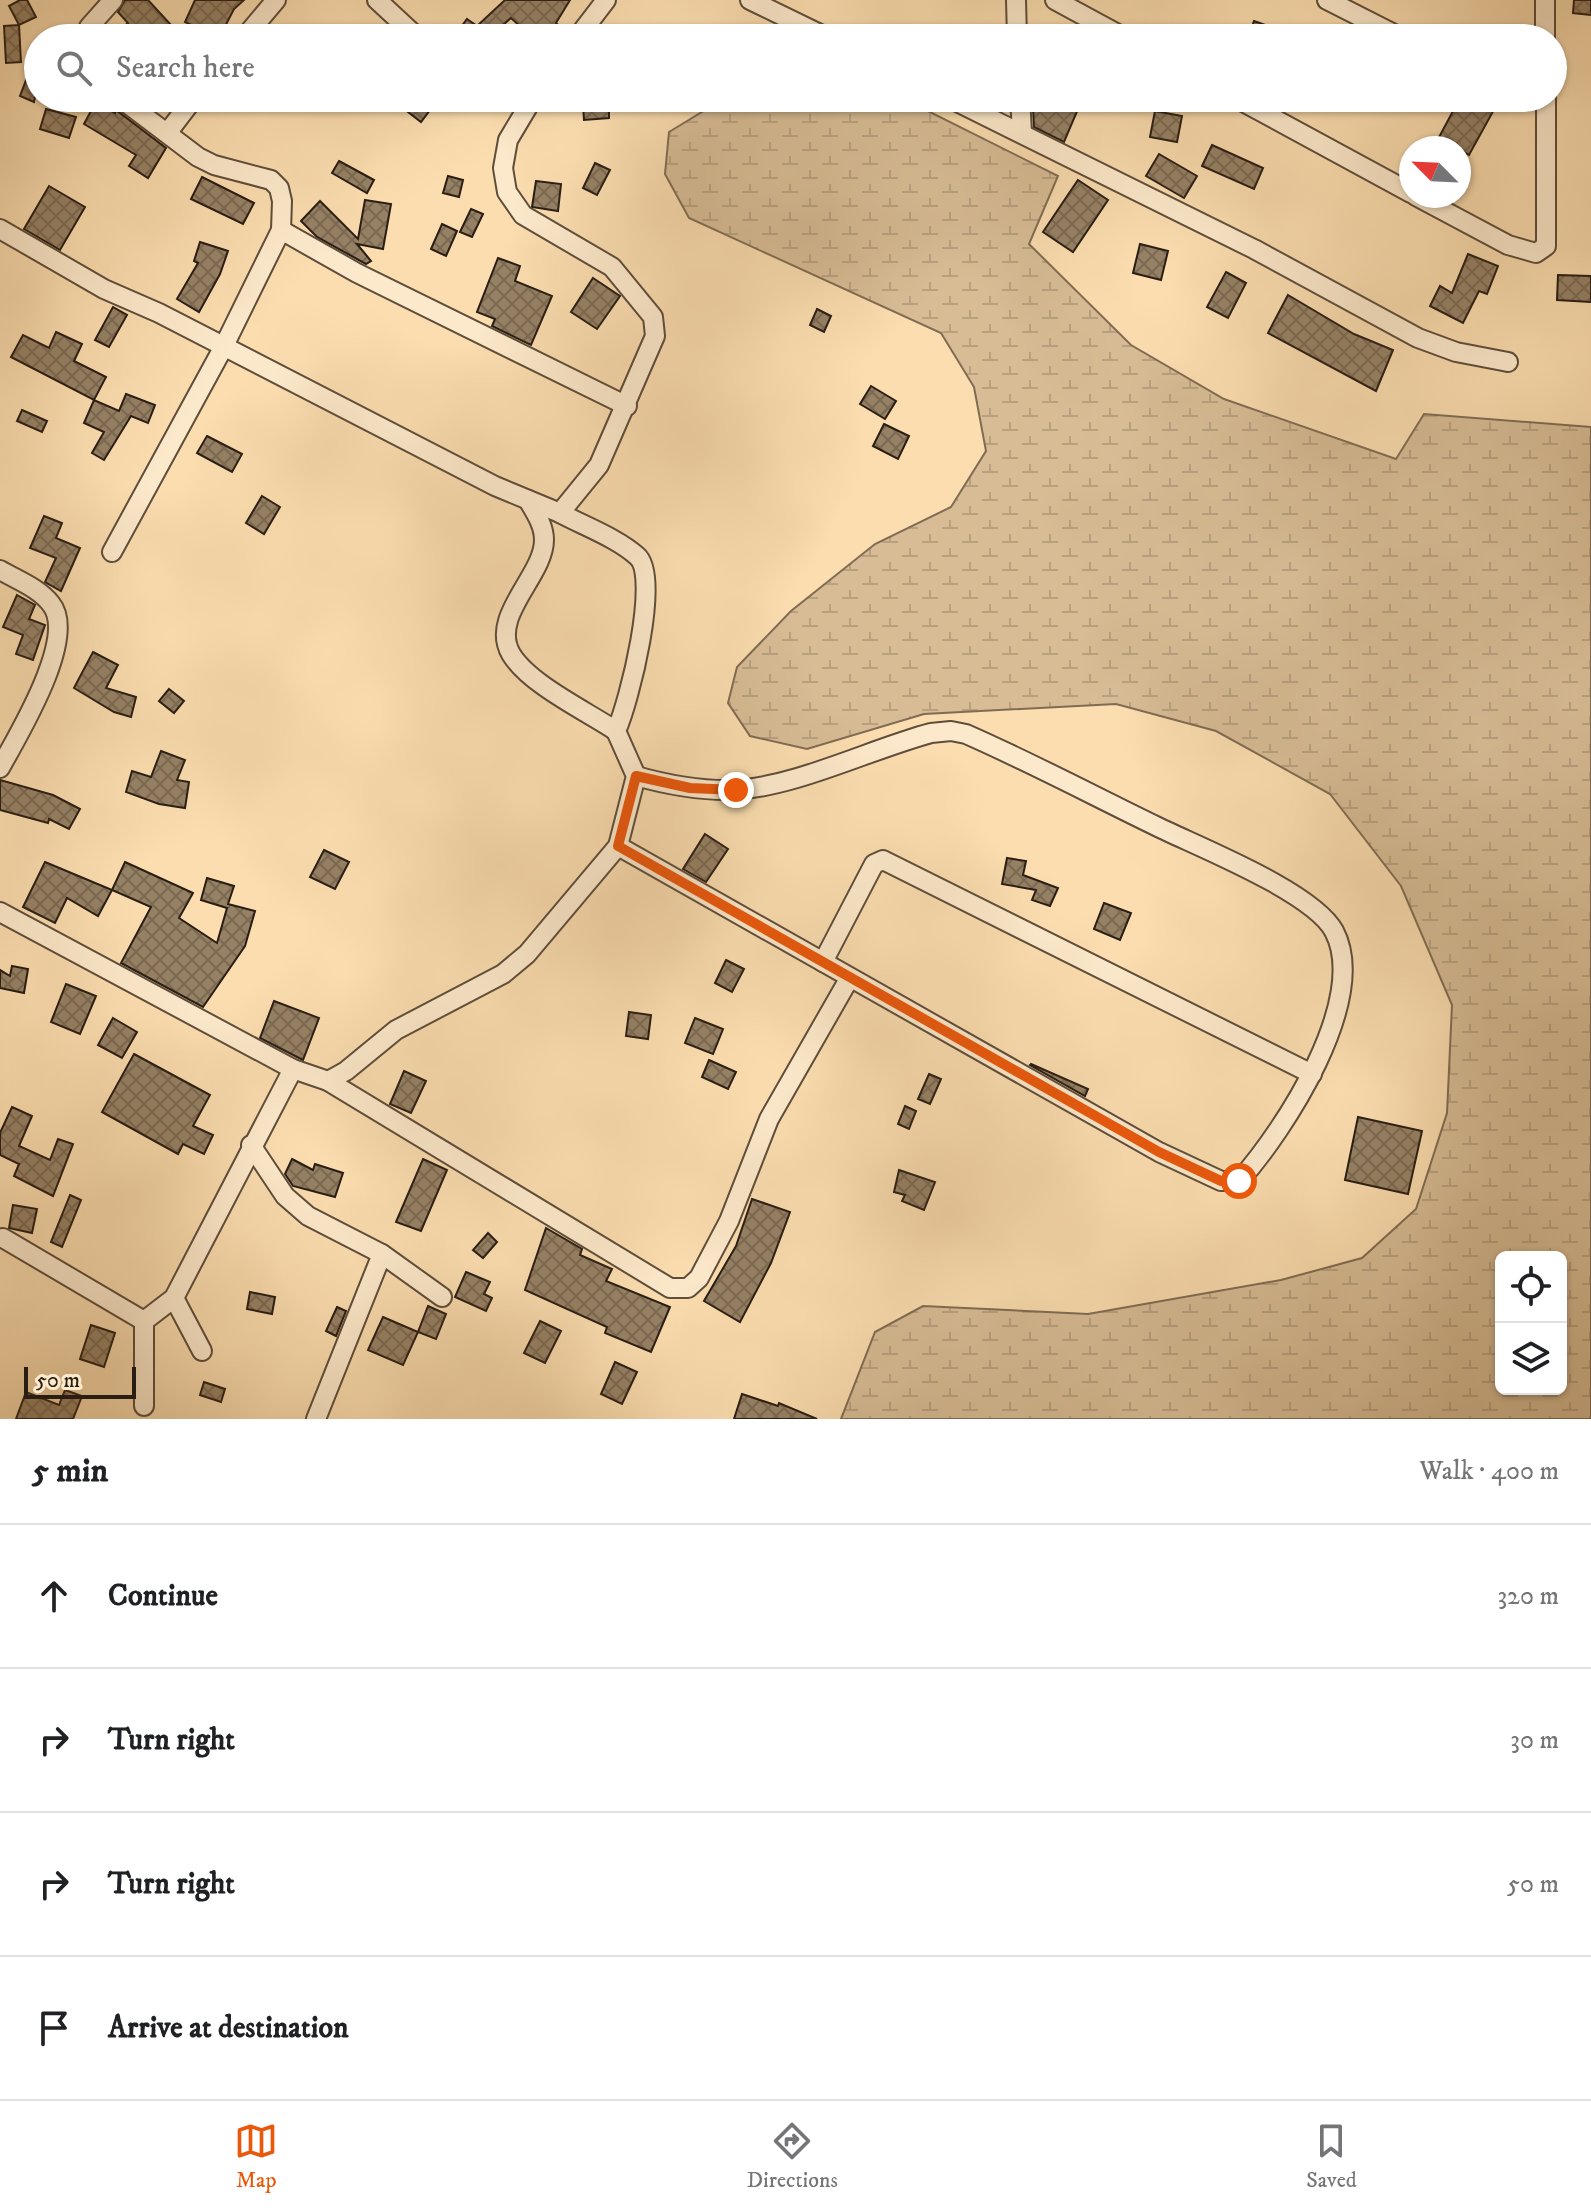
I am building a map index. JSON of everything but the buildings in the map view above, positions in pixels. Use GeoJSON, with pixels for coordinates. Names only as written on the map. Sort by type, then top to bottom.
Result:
{"type":"FeatureCollection","features":[{"type":"Feature","properties":{"kind":"street"},"geometry":{"type":"LineString","coordinates":[[92,24],[113,0]]}},
{"type":"Feature","properties":{"kind":"street"},"geometry":{"type":"LineString","coordinates":[[256,24],[276,0]]}},
{"type":"Feature","properties":{"kind":"street"},"geometry":{"type":"LineString","coordinates":[[377,0],[403,24]]}},
{"type":"Feature","properties":{"kind":"street"},"geometry":{"type":"LineString","coordinates":[[588,24],[606,0]]}},
{"type":"Feature","properties":{"kind":"street"},"geometry":{"type":"LineString","coordinates":[[750,0],[799,24]]}},
{"type":"Feature","properties":{"kind":"street"},"geometry":{"type":"LineString","coordinates":[[1016,0],[1017,24]]}},
{"type":"Feature","properties":{"kind":"street"},"geometry":{"type":"LineString","coordinates":[[1055,0],[1099,24]]}},
{"type":"Feature","properties":{"kind":"street"},"geometry":{"type":"LineString","coordinates":[[1327,0],[1374,24]]}},
{"type":"Feature","properties":{"kind":"street"},"geometry":{"type":"LineString","coordinates":[[1545,0],[1545,24]]}},
{"type":"Feature","properties":{"kind":"street"},"geometry":{"type":"LineString","coordinates":[[112,552],[223,348],[281,230],[282,201],[279,188],[271,180],[214,165],[140,112]]}},
{"type":"Feature","properties":{"kind":"street"},"geometry":{"type":"LineString","coordinates":[[168,132],[183,112]]}},
{"type":"Feature","properties":{"kind":"street"},"geometry":{"type":"LineString","coordinates":[[525,112],[508,140],[503,168],[507,192],[523,215],[535,224],[612,267],[653,317],[655,336],[599,465],[560,513]]}},
{"type":"Feature","properties":{"kind":"street"},"geometry":{"type":"LineString","coordinates":[[979,112],[1254,249],[1418,338],[1456,352],[1508,362]]}},
{"type":"Feature","properties":{"kind":"street"},"geometry":{"type":"LineString","coordinates":[[1021,112],[1022,132]]}},
{"type":"Feature","properties":{"kind":"street"},"geometry":{"type":"LineString","coordinates":[[1262,112],[1399,186]]}},
{"type":"Feature","properties":{"kind":"street"},"geometry":{"type":"LineString","coordinates":[[1439,208],[1508,245],[1536,253],[1546,246],[1546,112]]}},
{"type":"Feature","properties":{"kind":"street"},"geometry":{"type":"LineString","coordinates":[[0,229],[104,289],[159,313],[223,348],[560,513],[637,555],[647,574],[633,680],[616,731]]}},
{"type":"Feature","properties":{"kind":"street"},"geometry":{"type":"LineString","coordinates":[[281,230],[357,273],[627,406]]}},
{"type":"Feature","properties":{"kind":"street"},"geometry":{"type":"LineString","coordinates":[[328,1081],[408,1023],[503,974],[527,954],[618,846],[636,776],[616,731],[530,676],[511,654],[505,637],[509,616],[544,542],[540,522],[528,500]]}},
{"type":"Feature","properties":{"kind":"street"},"geometry":{"type":"LineString","coordinates":[[0,570],[37,591],[53,605],[59,626],[57,653],[0,768]]}},
{"type":"Feature","properties":{"kind":"street"},"geometry":{"type":"LineString","coordinates":[[618,846],[1159,1152],[1230,1183],[1239,1181],[1256,1162],[1312,1074],[1324,1051],[1343,985],[1342,953],[1338,941],[1315,909],[1233,862],[987,744],[951,731],[931,733],[818,770],[736,790],[690,788],[636,776]]}},
{"type":"Feature","properties":{"kind":"street"},"geometry":{"type":"LineString","coordinates":[[823,962],[874,864],[883,860],[892,862],[1023,933],[1312,1074]]}},
{"type":"Feature","properties":{"kind":"street"},"geometry":{"type":"LineString","coordinates":[[0,912],[293,1069],[328,1081],[670,1288],[688,1288],[699,1278],[729,1221],[769,1119],[849,979]]}},
{"type":"Feature","properties":{"kind":"street"},"geometry":{"type":"LineString","coordinates":[[144,1321],[174,1298],[293,1069]]}},
{"type":"Feature","properties":{"kind":"street"},"geometry":{"type":"LineString","coordinates":[[251,1145],[285,1196],[308,1216],[382,1254],[442,1297]]}},
{"type":"Feature","properties":{"kind":"street"},"geometry":{"type":"LineString","coordinates":[[3,1238],[144,1321]]}},
{"type":"Feature","properties":{"kind":"street"},"geometry":{"type":"LineString","coordinates":[[316,1419],[382,1254]]}},
{"type":"Feature","properties":{"kind":"street"},"geometry":{"type":"LineString","coordinates":[[174,1298],[202,1351]]}},
{"type":"Feature","properties":{"kind":"street"},"geometry":{"type":"LineString","coordinates":[[144,1321],[144,1406]]}},
{"type":"Feature","properties":{"kind":"green space"},"geometry":{"type":"Polygon","coordinates":[[[702,112],[930,112],[1058,176],[1029,244],[1131,345],[1224,399],[1396,459],[1424,414],[1591,427],[1591,1419],[841,1419],[875,1332],[923,1306],[1088,1314],[1281,1280],[1362,1258],[1416,1209],[1447,1113],[1452,1005],[1401,886],[1330,794],[1216,731],[1116,704],[924,714],[807,749],[750,736],[728,703],[737,667],[791,611],[875,544],[951,507],[986,451],[974,387],[941,333],[689,218],[665,174],[669,132],[702,112]]]}},
{"type":"Feature","properties":{"kind":"route"},"geometry":{"type":"LineString","coordinates":[[736,790],[690,788],[636,776],[618,846],[1159,1152],[1221,1181],[1239,1181]]}}]}
